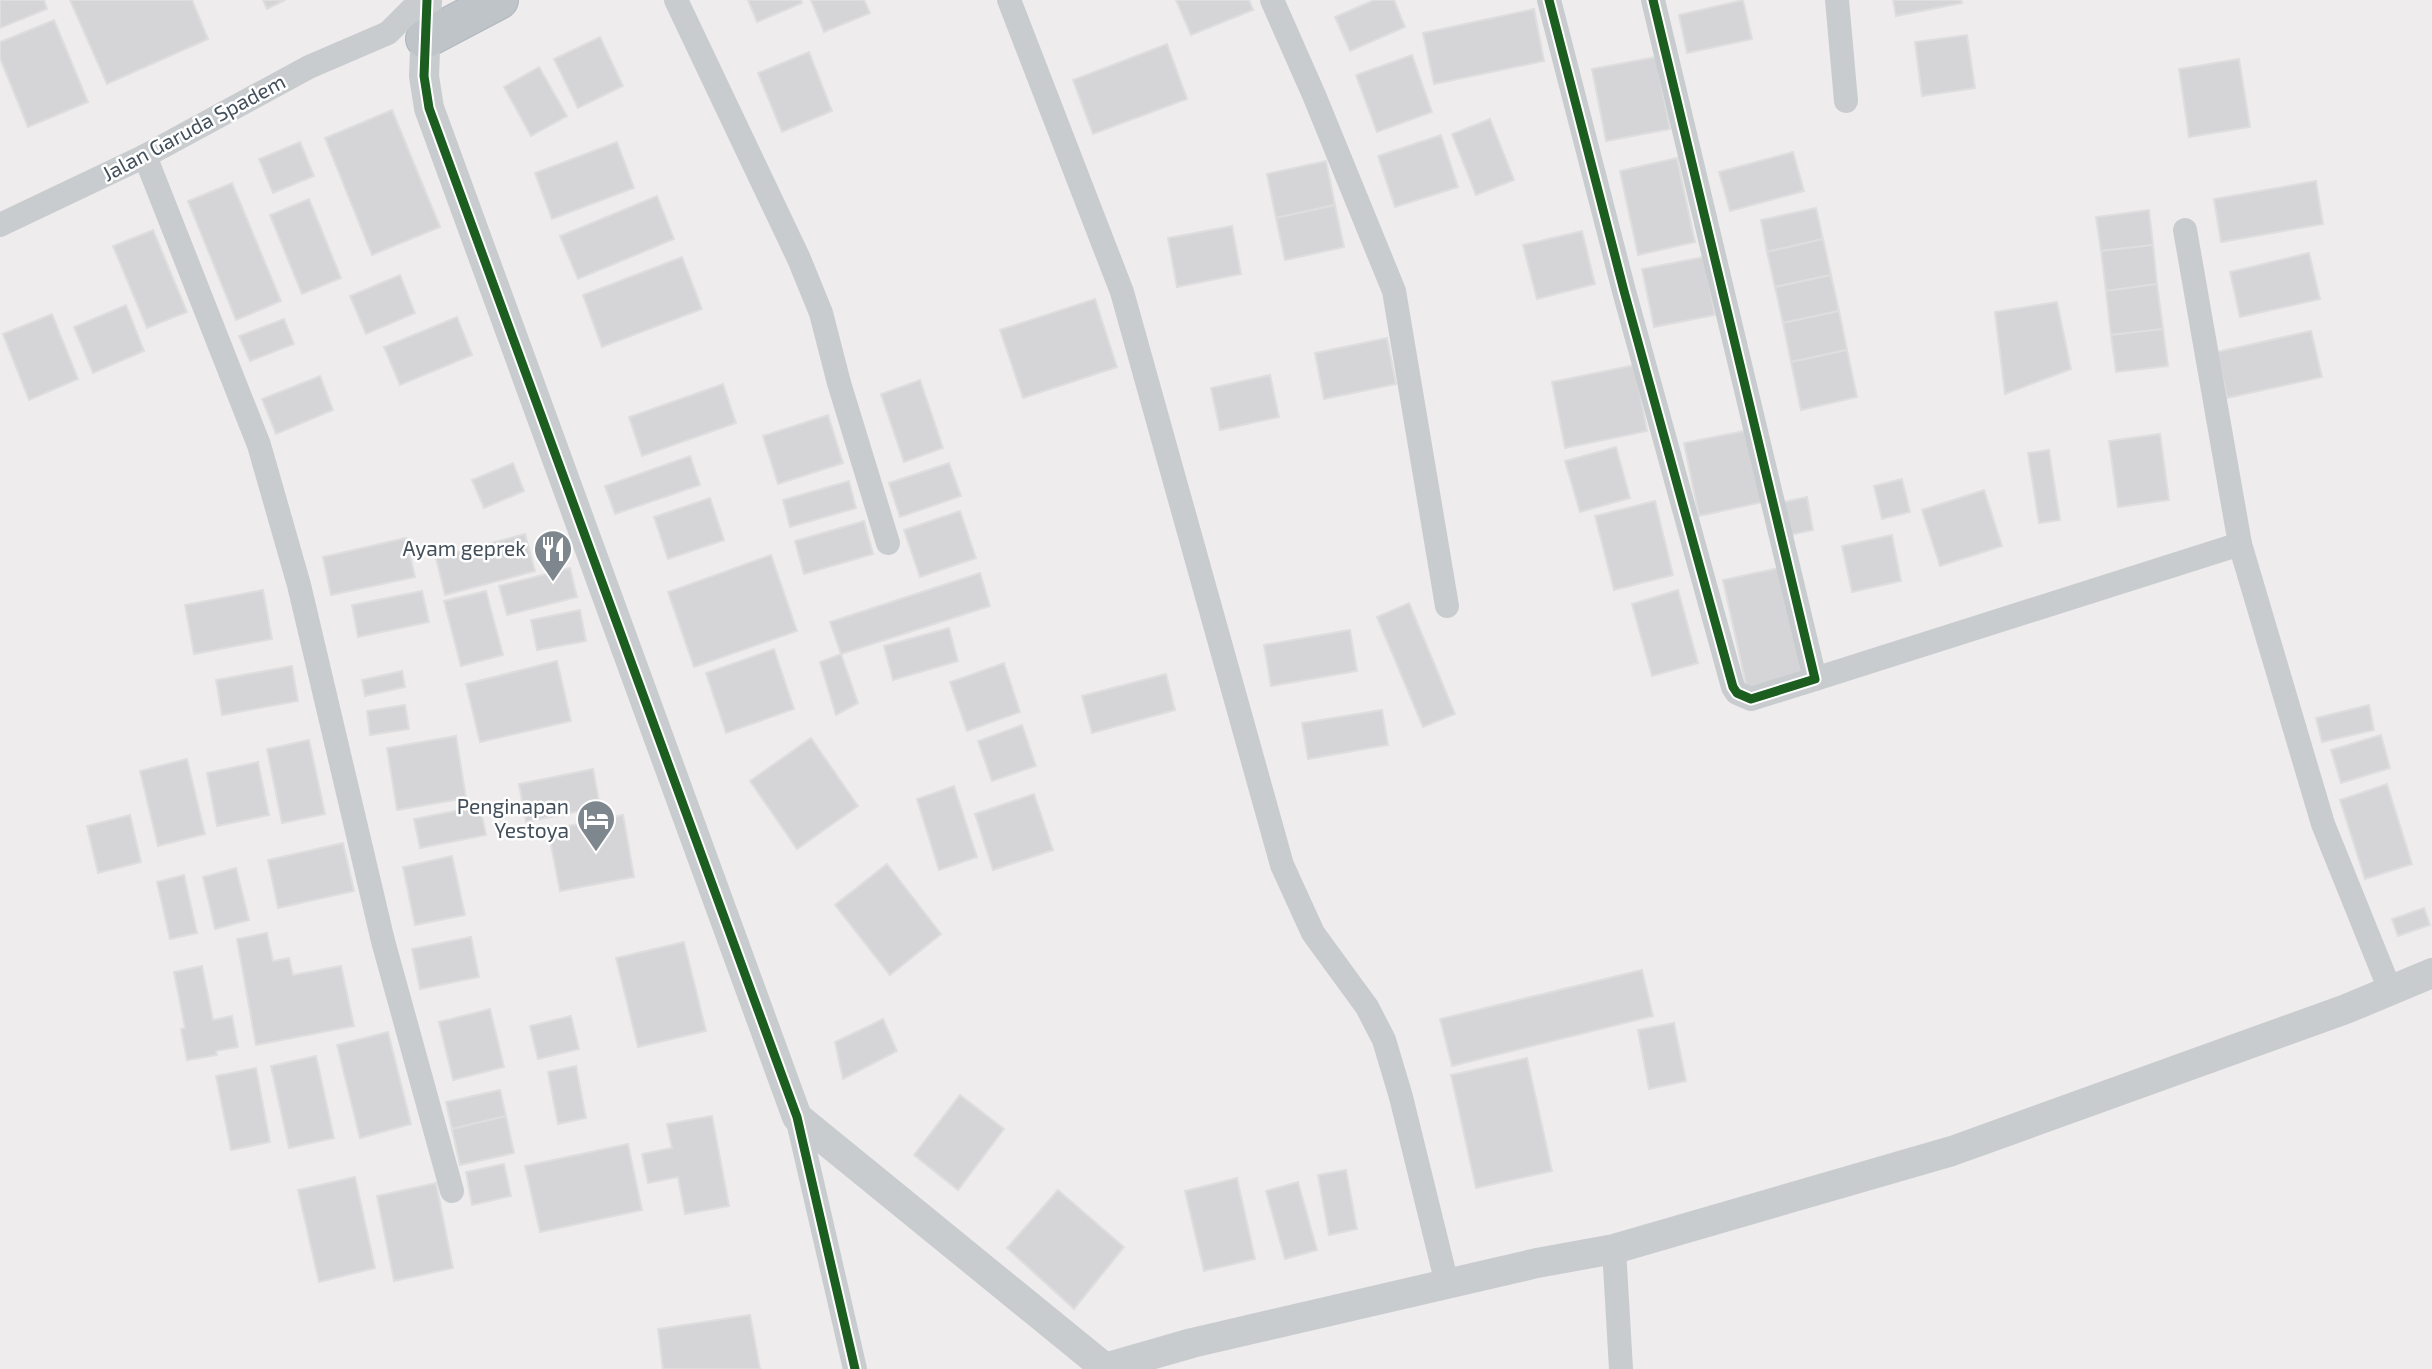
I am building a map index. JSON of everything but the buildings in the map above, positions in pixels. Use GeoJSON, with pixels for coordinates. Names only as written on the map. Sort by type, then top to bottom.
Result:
{"type":"FeatureCollection","features":[{"type":"Feature","properties":{"kind":"highway"},"geometry":{"type":"LineString","coordinates":[[425,39],[499,0]]}},
{"type":"Feature","properties":{"kind":"street"},"geometry":{"type":"LineString","coordinates":[[388,33],[421,0]]}},
{"type":"Feature","properties":{"kind":"street"},"geometry":{"type":"LineString","coordinates":[[427,0],[424,76],[429,108],[797,1117],[855,1369]]}},
{"type":"Feature","properties":{"kind":"street"},"geometry":{"type":"LineString","coordinates":[[676,0],[799,259],[821,313],[839,383],[888,543]]}},
{"type":"Feature","properties":{"kind":"street"},"geometry":{"type":"LineString","coordinates":[[1009,0],[1122,292],[1282,865],[1313,933],[1367,1007],[1384,1040],[1401,1097],[1447,1284]]}},
{"type":"Feature","properties":{"kind":"street"},"geometry":{"type":"LineString","coordinates":[[1272,0],[1394,291],[1447,606]]}},
{"type":"Feature","properties":{"kind":"street"},"geometry":{"type":"LineString","coordinates":[[1549,0],[1624,290],[1737,694],[1751,699],[2240,544]]}},
{"type":"Feature","properties":{"kind":"street"},"geometry":{"type":"LineString","coordinates":[[1653,0],[1815,679]]}},
{"type":"Feature","properties":{"kind":"street"},"geometry":{"type":"LineString","coordinates":[[1837,0],[1846,101]]}},
{"type":"Feature","properties":{"kind":"street"},"geometry":{"type":"LineString","coordinates":[[388,33],[425,39]]}},
{"type":"Feature","properties":{"kind":"street","name":"Jalan Garuda Spadem"},"geometry":{"type":"LineString","coordinates":[[0,225],[145,156],[309,67],[388,33]]}},
{"type":"Feature","properties":{"kind":"street"},"geometry":{"type":"LineString","coordinates":[[145,156],[259,445],[299,585],[383,941],[452,1191]]}},
{"type":"Feature","properties":{"kind":"street"},"geometry":{"type":"LineString","coordinates":[[2185,230],[2240,544],[2323,824],[2390,990]]}},
{"type":"Feature","properties":{"kind":"street"},"geometry":{"type":"LineString","coordinates":[[797,1117],[1104,1369],[1192,1343],[1538,1263],[1614,1249],[1952,1151],[2346,1009],[2432,974]]}},
{"type":"Feature","properties":{"kind":"street"},"geometry":{"type":"LineString","coordinates":[[1614,1249],[1621,1369]]}},
{"type":"Feature","properties":{"kind":"cycle path"},"geometry":{"type":"LineString","coordinates":[[427,0],[424,76],[429,108],[797,1117],[855,1369]]}},
{"type":"Feature","properties":{"kind":"cycle path"},"geometry":{"type":"LineString","coordinates":[[1549,0],[1624,291],[1733,687],[1737,693],[1751,699],[1815,679],[1653,0]]}},
{"type":"Feature","properties":{"kind":"place","name":"Ayam geprek"},"geometry":{"type":"Point","coordinates":[553,583]}},
{"type":"Feature","properties":{"kind":"place","name":"Penginapan Yestoya"},"geometry":{"type":"Point","coordinates":[596,853]}}]}
